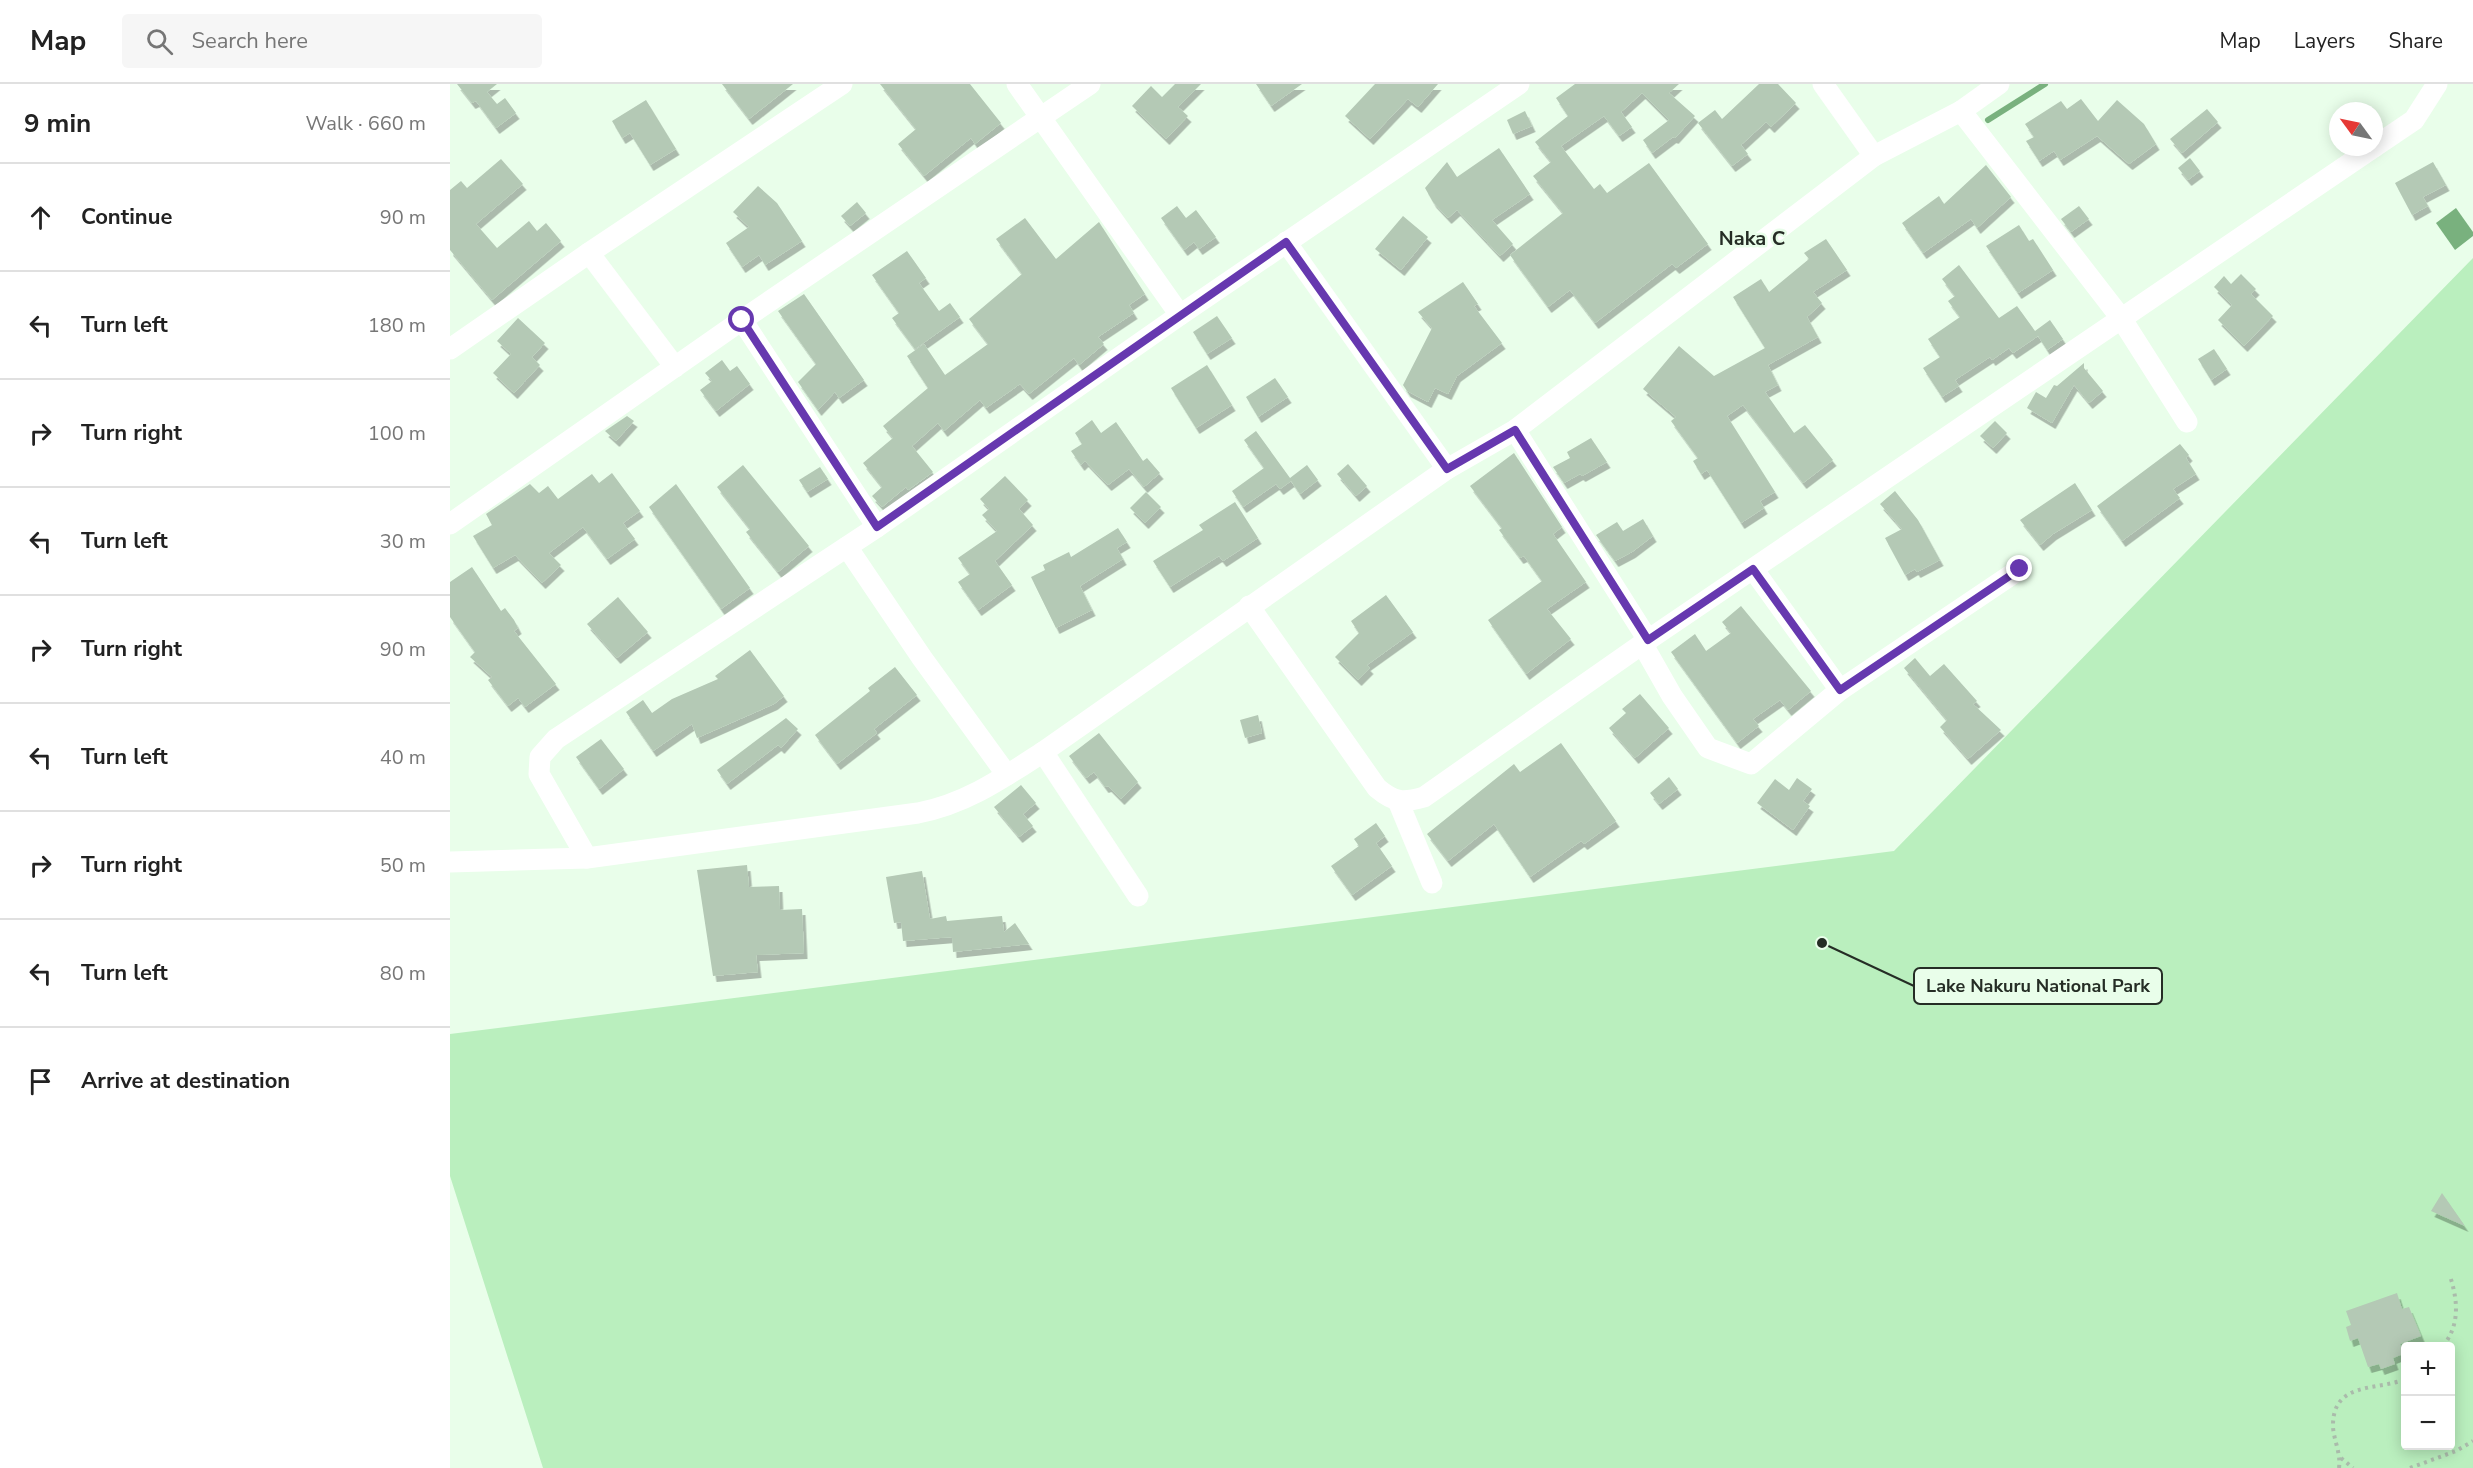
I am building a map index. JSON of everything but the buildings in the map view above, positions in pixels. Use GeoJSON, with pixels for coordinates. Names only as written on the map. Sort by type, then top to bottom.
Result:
{"type":"FeatureCollection","features":[{"type":"Feature","properties":{"kind":"street"},"geometry":{"type":"LineString","coordinates":[[450,349],[588,253],[842,84]]}},
{"type":"Feature","properties":{"kind":"street"},"geometry":{"type":"LineString","coordinates":[[1017,84],[1180,315]]}},
{"type":"Feature","properties":{"kind":"street"},"geometry":{"type":"LineString","coordinates":[[450,524],[742,320],[1090,84]]}},
{"type":"Feature","properties":{"kind":"street"},"geometry":{"type":"LineString","coordinates":[[587,858],[539,774],[540,757],[549,746],[877,527],[1180,315],[1519,84]]}},
{"type":"Feature","properties":{"kind":"street"},"geometry":{"type":"LineString","coordinates":[[1823,84],[1874,156]]}},
{"type":"Feature","properties":{"kind":"street"},"geometry":{"type":"LineString","coordinates":[[450,862],[587,858],[942,809],[974,795],[1043,752],[1447,469],[1515,430],[1874,156],[1961,111],[1999,84]]}},
{"type":"Feature","properties":{"kind":"street"},"geometry":{"type":"LineString","coordinates":[[2383,141],[2414,120],[2437,84]]}},
{"type":"Feature","properties":{"kind":"street"},"geometry":{"type":"LineString","coordinates":[[1961,111],[2121,318],[2187,422]]}},
{"type":"Feature","properties":{"kind":"street"},"geometry":{"type":"LineString","coordinates":[[1249,606],[1377,788],[1389,798],[1398,801],[1424,797],[1646,642],[2361,156]]}},
{"type":"Feature","properties":{"kind":"street"},"geometry":{"type":"LineString","coordinates":[[1286,242],[1447,469]]}},
{"type":"Feature","properties":{"kind":"street"},"geometry":{"type":"LineString","coordinates":[[588,253],[675,367]]}},
{"type":"Feature","properties":{"kind":"street"},"geometry":{"type":"LineString","coordinates":[[742,320],[877,527]]}},
{"type":"Feature","properties":{"kind":"street"},"geometry":{"type":"LineString","coordinates":[[1515,430],[1646,642],[1672,696],[1708,747],[1751,764],[1840,690],[2020,569]]}},
{"type":"Feature","properties":{"kind":"street"},"geometry":{"type":"LineString","coordinates":[[846,547],[922,658],[1007,775]]}},
{"type":"Feature","properties":{"kind":"street"},"geometry":{"type":"LineString","coordinates":[[1753,569],[1840,690]]}},
{"type":"Feature","properties":{"kind":"street"},"geometry":{"type":"LineString","coordinates":[[1043,752],[1138,896]]}},
{"type":"Feature","properties":{"kind":"street"},"geometry":{"type":"LineString","coordinates":[[1398,801],[1432,883]]}},
{"type":"Feature","properties":{"kind":"path"},"geometry":{"type":"LineString","coordinates":[[2447,1342],[2457,1317],[2456,1295],[2450,1276]]}},
{"type":"Feature","properties":{"kind":"path"},"geometry":{"type":"LineString","coordinates":[[2339,1468],[2340,1458],[2333,1428],[2335,1407],[2346,1394],[2401,1379]]}},
{"type":"Feature","properties":{"kind":"path"},"geometry":{"type":"LineString","coordinates":[[2410,1468],[2456,1451],[2473,1441]]}},
{"type":"Feature","properties":{"kind":"path"},"geometry":{"type":"LineString","coordinates":[[2340,1458],[2353,1468]]}},
{"type":"Feature","properties":{"kind":"shaded area"},"geometry":{"type":"Polygon","coordinates":[[[2456,208],[2473,232],[2473,236],[2455,250],[2436,223],[2456,208]]]}},
{"type":"Feature","properties":{"kind":"shaded area"},"geometry":{"type":"Polygon","coordinates":[[[2473,258],[2473,1468],[543,1468],[450,1176],[450,1034],[1894,851],[2473,258]]]}},
{"type":"Feature","properties":{"kind":"waterway"},"geometry":{"type":"LineString","coordinates":[[1988,120],[2045,84]]}},
{"type":"Feature","properties":{"kind":"place","name":"Lake Nakuru National Park"},"geometry":{"type":"Point","coordinates":[1822,943]}},
{"type":"Feature","properties":{"kind":"district","name":"Naka C"},"geometry":{"type":"Point","coordinates":[1752,238]}},
{"type":"Feature","properties":{"kind":"route"},"geometry":{"type":"LineString","coordinates":[[742,320],[877,527],[1286,242],[1447,469],[1515,430],[1648,640],[1753,569],[1840,690],[2020,569]]}}]}
